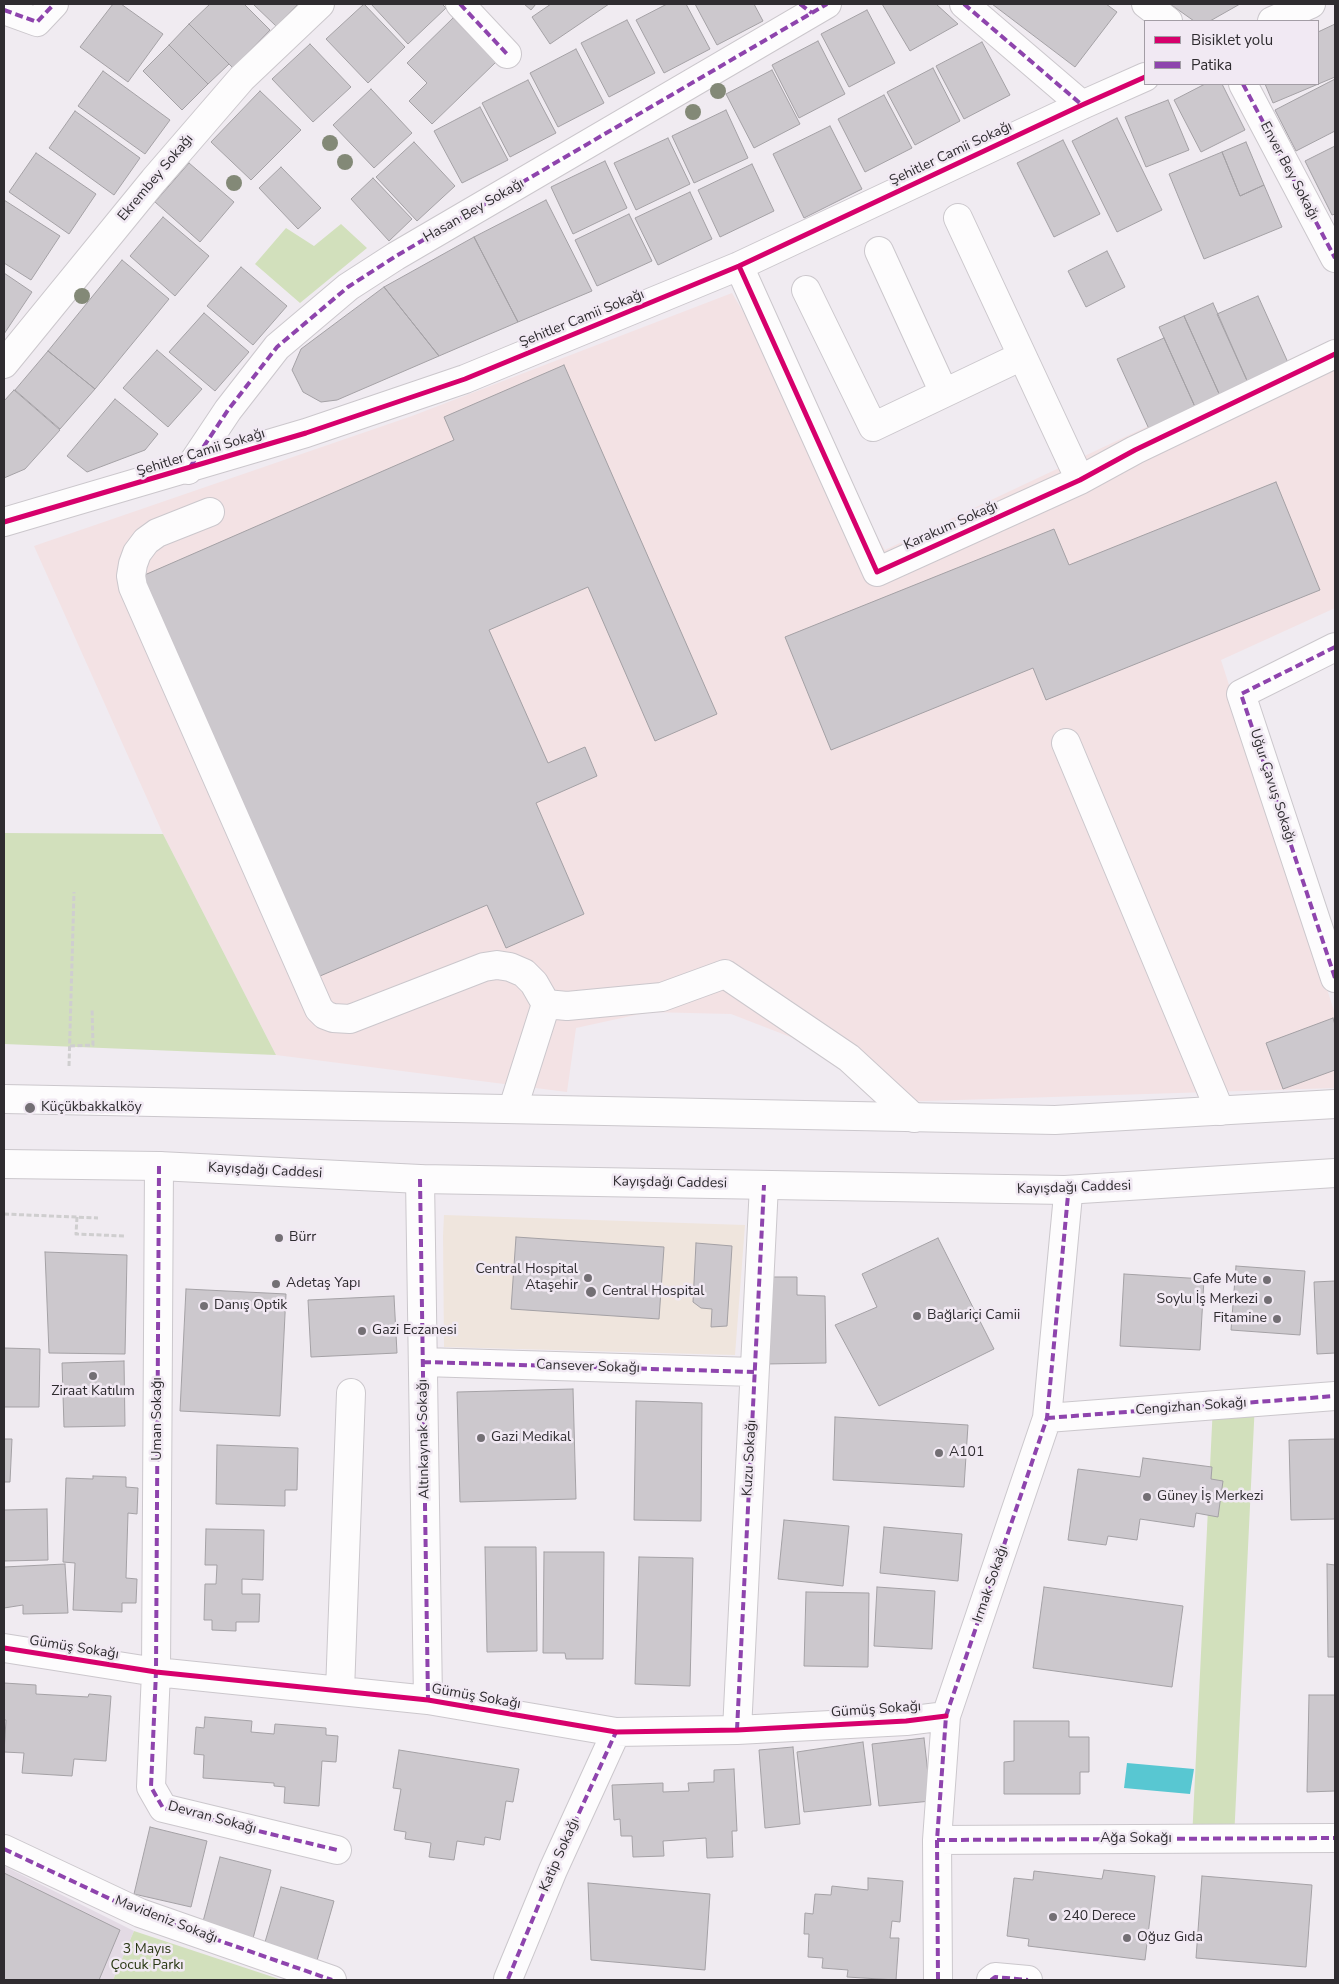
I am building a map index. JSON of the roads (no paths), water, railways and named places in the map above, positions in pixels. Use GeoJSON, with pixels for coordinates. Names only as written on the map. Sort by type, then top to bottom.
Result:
{"type":"FeatureCollection","features":[{"type":"Feature","properties":{"kind":"street"},"geometry":{"type":"LineString","coordinates":[[4,10],[37,22],[54,4]]}},
{"type":"Feature","properties":{"kind":"street","name":"Ekrembey Sokağı"},"geometry":{"type":"LineString","coordinates":[[4,364],[154,180],[236,86],[320,4]]}},
{"type":"Feature","properties":{"kind":"street"},"geometry":{"type":"LineString","coordinates":[[460,4],[507,54]]}},
{"type":"Feature","properties":{"kind":"street"},"geometry":{"type":"LineString","coordinates":[[964,4],[1082,105]]}},
{"type":"Feature","properties":{"kind":"street"},"geometry":{"type":"LineString","coordinates":[[1146,4],[1167,20]]}},
{"type":"Feature","properties":{"kind":"street"},"geometry":{"type":"LineString","coordinates":[[1274,20],[1311,4]]}},
{"type":"Feature","properties":{"kind":"street","name":"Hasan Bey Sokağı"},"geometry":{"type":"LineString","coordinates":[[188,470],[228,410],[277,346],[348,287],[396,256],[813,7]]}},
{"type":"Feature","properties":{"kind":"street","name":"Şehitler Camii Sokağı"},"geometry":{"type":"LineString","coordinates":[[4,522],[188,470],[306,434],[465,379],[739,266],[1144,77]]}},
{"type":"Feature","properties":{"kind":"street","name":"Enver Bey Sokağı"},"geometry":{"type":"LineString","coordinates":[[1245,85],[1335,258]]}},
{"type":"Feature","properties":{"kind":"street"},"geometry":{"type":"LineString","coordinates":[[958,218],[1080,480]]}},
{"type":"Feature","properties":{"kind":"street"},"geometry":{"type":"LineString","coordinates":[[879,251],[944,393]]}},
{"type":"Feature","properties":{"kind":"street","name":"Karakum Sokağı"},"geometry":{"type":"LineString","coordinates":[[739,266],[877,572],[1080,480],[1135,450],[1335,354]]}},
{"type":"Feature","properties":{"kind":"street"},"geometry":{"type":"LineString","coordinates":[[806,290],[873,427],[1022,356]]}},
{"type":"Feature","properties":{"kind":"street"},"geometry":{"type":"LineString","coordinates":[[210,512],[157,533],[146,541],[137,552],[133,564],[131,576],[133,587],[319,1009],[333,1018],[350,1019],[484,967],[497,965],[510,967],[524,973],[534,982],[546,1004],[513,1108]]}},
{"type":"Feature","properties":{"kind":"street","name":"Uğur Çavuş Sokağı"},"geometry":{"type":"LineString","coordinates":[[1335,647],[1241,694],[1335,978]]}},
{"type":"Feature","properties":{"kind":"street"},"geometry":{"type":"LineString","coordinates":[[1066,743],[1220,1111]]}},
{"type":"Feature","properties":{"kind":"street"},"geometry":{"type":"LineString","coordinates":[[546,1004],[567,1006],[662,997],[725,974],[849,1058],[914,1118]]}},
{"type":"Feature","properties":{"kind":"street"},"geometry":{"type":"LineString","coordinates":[[4,1099],[1055,1120],[1335,1104]]}},
{"type":"Feature","properties":{"kind":"street","name":"Kayışdağı Caddesi"},"geometry":{"type":"LineString","coordinates":[[4,1164],[159,1166],[420,1179],[1065,1190],[1335,1173]]}},
{"type":"Feature","properties":{"kind":"street","name":"Uman Sokağı"},"geometry":{"type":"LineString","coordinates":[[156,1672],[159,1166]]}},
{"type":"Feature","properties":{"kind":"street","name":"Altınkaynak Sokağı"},"geometry":{"type":"LineString","coordinates":[[420,1179],[428,1700]]}},
{"type":"Feature","properties":{"kind":"street","name":"Kuzu Sokağı"},"geometry":{"type":"LineString","coordinates":[[737,1730],[764,1185]]}},
{"type":"Feature","properties":{"kind":"street","name":"Irmak Sokağı"},"geometry":{"type":"LineString","coordinates":[[938,1980],[938,1840],[946,1716],[1047,1418],[1068,1195],[1065,1190]]}},
{"type":"Feature","properties":{"kind":"street","name":"Cansever Sokağı"},"geometry":{"type":"LineString","coordinates":[[423,1362],[754,1372]]}},
{"type":"Feature","properties":{"kind":"street"},"geometry":{"type":"LineString","coordinates":[[340,1691],[351,1393]]}},
{"type":"Feature","properties":{"kind":"street","name":"Cengizhan Sokağı"},"geometry":{"type":"LineString","coordinates":[[1047,1418],[1335,1396]]}},
{"type":"Feature","properties":{"kind":"street","name":"Gümüş Sokağı"},"geometry":{"type":"LineString","coordinates":[[4,1648],[156,1672],[428,1700],[616,1732],[737,1730],[906,1721],[946,1716]]}},
{"type":"Feature","properties":{"kind":"street","name":"Devran Sokağı"},"geometry":{"type":"LineString","coordinates":[[156,1672],[152,1787],[163,1808],[337,1850]]}},
{"type":"Feature","properties":{"kind":"street","name":"Katip Sokağı"},"geometry":{"type":"LineString","coordinates":[[509,1980],[553,1870],[616,1732]]}},
{"type":"Feature","properties":{"kind":"street","name":"Ağa Sokağı"},"geometry":{"type":"LineString","coordinates":[[938,1840],[1335,1838]]}},
{"type":"Feature","properties":{"kind":"street","name":"Mavideniz Sokağı"},"geometry":{"type":"LineString","coordinates":[[4,1850],[140,1913],[332,1980]]}},
{"type":"Feature","properties":{"kind":"street"},"geometry":{"type":"LineString","coordinates":[[991,1980],[995,1977],[1028,1980]]}},
{"type":"Feature","properties":{"kind":"water"},"geometry":{"type":"Polygon","coordinates":[[[1127,1763],[1194,1769],[1190,1794],[1124,1788],[1127,1763]]]}},
{"type":"Feature","properties":{"kind":"place","name":"Küçükbakkalköy"},"geometry":{"type":"Point","coordinates":[30,1108]}},
{"type":"Feature","properties":{"kind":"place","name":"Bürr"},"geometry":{"type":"Point","coordinates":[279,1238]}},
{"type":"Feature","properties":{"kind":"place","name":"Central Hospital Ataşehir"},"geometry":{"type":"Point","coordinates":[588,1278]}},
{"type":"Feature","properties":{"kind":"place","name":"Cafe Mute"},"geometry":{"type":"Point","coordinates":[1267,1280]}},
{"type":"Feature","properties":{"kind":"place","name":"Adetaş Yapı"},"geometry":{"type":"Point","coordinates":[276,1284]}},
{"type":"Feature","properties":{"kind":"place","name":"Central Hospital"},"geometry":{"type":"Point","coordinates":[591,1292]}},
{"type":"Feature","properties":{"kind":"place","name":"Soylu İş Merkezi"},"geometry":{"type":"Point","coordinates":[1268,1300]}},
{"type":"Feature","properties":{"kind":"place","name":"Danış Optik"},"geometry":{"type":"Point","coordinates":[204,1306]}},
{"type":"Feature","properties":{"kind":"place","name":"Bağlariçi Camii"},"geometry":{"type":"Point","coordinates":[917,1316]}},
{"type":"Feature","properties":{"kind":"place","name":"Fitamine"},"geometry":{"type":"Point","coordinates":[1277,1319]}},
{"type":"Feature","properties":{"kind":"place","name":"Gazi Eczanesi"},"geometry":{"type":"Point","coordinates":[362,1331]}},
{"type":"Feature","properties":{"kind":"place","name":"Ziraat Katılım"},"geometry":{"type":"Point","coordinates":[93,1376]}},
{"type":"Feature","properties":{"kind":"place","name":"Gazi Medikal"},"geometry":{"type":"Point","coordinates":[481,1438]}},
{"type":"Feature","properties":{"kind":"place","name":"A101"},"geometry":{"type":"Point","coordinates":[939,1453]}},
{"type":"Feature","properties":{"kind":"place","name":"Güney İş Merkezi"},"geometry":{"type":"Point","coordinates":[1147,1497]}},
{"type":"Feature","properties":{"kind":"place","name":"240 Derece"},"geometry":{"type":"Point","coordinates":[1053,1917]}},
{"type":"Feature","properties":{"kind":"place","name":"Oğuz Gıda"},"geometry":{"type":"Point","coordinates":[1127,1938]}},
{"type":"Feature","properties":{"kind":"park label","name":"3 Mayıs Çocuk Parkı"},"geometry":{"type":"Point","coordinates":[147,1958]}}]}
